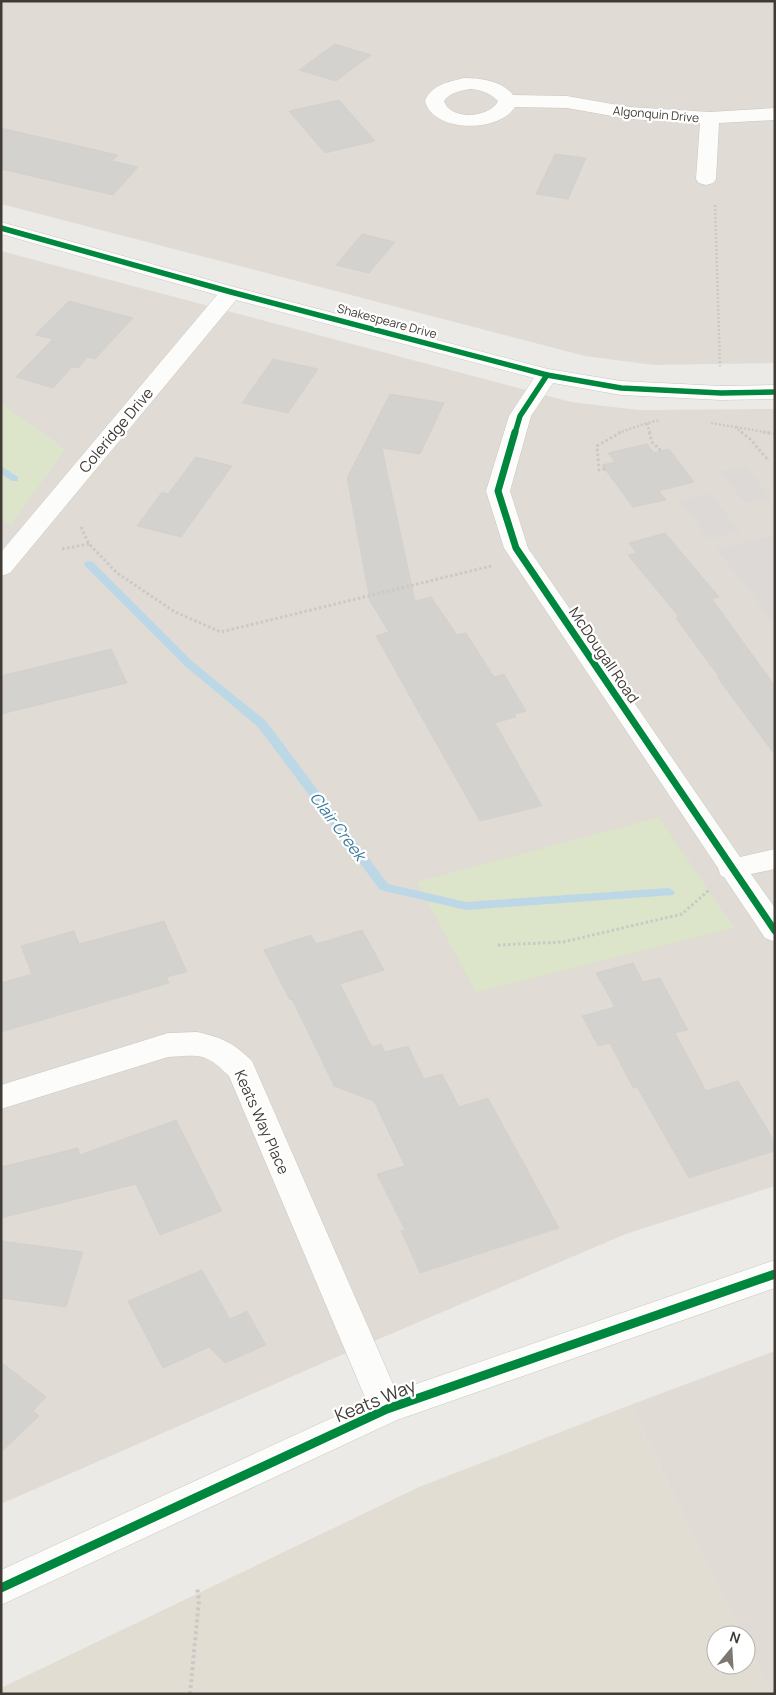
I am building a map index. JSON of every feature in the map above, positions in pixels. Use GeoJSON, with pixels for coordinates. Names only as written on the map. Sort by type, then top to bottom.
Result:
{"type":"FeatureCollection","features":[{"type":"Feature","properties":{"kind":"street","name":"Algonquin Drive"},"geometry":{"type":"LineString","coordinates":[[508,101],[567,102],[629,113],[710,118],[775,114]]}},
{"type":"Feature","properties":{"kind":"street"},"geometry":{"type":"LineString","coordinates":[[706,179],[710,118]]}},
{"type":"Feature","properties":{"kind":"street","name":"Shakespeare Drive"},"geometry":{"type":"LineString","coordinates":[[1,228],[231,292],[547,375],[621,388],[721,394],[775,392]]}},
{"type":"Feature","properties":{"kind":"street","name":"Coleridge Drive"},"geometry":{"type":"LineString","coordinates":[[1,568],[231,292]]}},
{"type":"Feature","properties":{"kind":"street","name":"McDougall Road"},"geometry":{"type":"LineString","coordinates":[[547,375],[520,416],[498,491],[516,548],[731,869],[775,931]]}},
{"type":"Feature","properties":{"kind":"street"},"geometry":{"type":"LineString","coordinates":[[731,869],[775,859]]}},
{"type":"Feature","properties":{"kind":"street","name":"Keats Way Place"},"geometry":{"type":"LineString","coordinates":[[1,1097],[168,1045],[197,1044],[225,1053],[241,1069],[387,1409]]}},
{"type":"Feature","properties":{"kind":"street","name":"Keats Way"},"geometry":{"type":"LineString","coordinates":[[1,1588],[387,1409],[775,1274]]}},
{"type":"Feature","properties":{"kind":"path"},"geometry":{"type":"LineString","coordinates":[[706,179],[715,195],[720,372]]}},
{"type":"Feature","properties":{"kind":"path"},"geometry":{"type":"LineString","coordinates":[[605,469],[599,470],[597,446],[618,433],[660,420]]}},
{"type":"Feature","properties":{"kind":"path"},"geometry":{"type":"LineString","coordinates":[[647,423],[652,442],[661,452]]}},
{"type":"Feature","properties":{"kind":"path"},"geometry":{"type":"LineString","coordinates":[[710,423],[775,434]]}},
{"type":"Feature","properties":{"kind":"path"},"geometry":{"type":"LineString","coordinates":[[735,426],[769,460]]}},
{"type":"Feature","properties":{"kind":"path"},"geometry":{"type":"LineString","coordinates":[[81,527],[89,544],[118,573],[167,606],[221,632],[442,577],[523,560]]}},
{"type":"Feature","properties":{"kind":"path"},"geometry":{"type":"LineString","coordinates":[[62,550],[89,544]]}},
{"type":"Feature","properties":{"kind":"path"},"geometry":{"type":"LineString","coordinates":[[498,945],[562,942],[682,914],[731,869]]}},
{"type":"Feature","properties":{"kind":"path"},"geometry":{"type":"LineString","coordinates":[[190,1694],[199,1600],[196,1588]]}},
{"type":"Feature","properties":{"kind":"shaded area"},"geometry":{"type":"Polygon","coordinates":[[[1,1],[775,1],[775,363],[653,365],[585,356],[1,204],[1,1]]]}},
{"type":"Feature","properties":{"kind":"shaded area"},"geometry":{"type":"Polygon","coordinates":[[[1,251],[571,402],[639,410],[775,409],[775,1186],[626,1234],[332,1359],[1,1504],[1,518],[11,525],[64,449],[1,404],[1,251]]]}},
{"type":"Feature","properties":{"kind":"shaded area"},"geometry":{"type":"Polygon","coordinates":[[[745,466],[771,497],[745,503],[719,471],[745,466]]]}},
{"type":"Feature","properties":{"kind":"shaded area"},"geometry":{"type":"Polygon","coordinates":[[[709,493],[740,531],[709,539],[679,501],[709,493]]]}},
{"type":"Feature","properties":{"kind":"shaded area"},"geometry":{"type":"Polygon","coordinates":[[[775,535],[775,625],[716,549],[775,535]]]}},
{"type":"Feature","properties":{"kind":"shaded area"},"geometry":{"type":"Polygon","coordinates":[[[775,1351],[775,1694],[771,1694],[756,1663],[756,1625],[737,1625],[630,1405],[775,1351]]]}},
{"type":"Feature","properties":{"kind":"shaded area"},"geometry":{"type":"Polygon","coordinates":[[[630,1405],[737,1625],[706,1625],[706,1675],[756,1675],[756,1663],[771,1694],[1,1694],[1,1688],[419,1487],[630,1405]]]}},
{"type":"Feature","properties":{"kind":"green space"},"geometry":{"type":"Polygon","coordinates":[[[1,404],[64,449],[11,526],[1,518],[1,404]]]}},
{"type":"Feature","properties":{"kind":"green space"},"geometry":{"type":"Polygon","coordinates":[[[659,817],[734,928],[476,992],[417,882],[659,817]]]}},
{"type":"Feature","properties":{"kind":"building"},"geometry":{"type":"Polygon","coordinates":[[[335,44],[371,55],[336,81],[299,70],[335,44]]]}},
{"type":"Feature","properties":{"kind":"building"},"geometry":{"type":"Polygon","coordinates":[[[339,100],[375,141],[325,153],[289,111],[339,100]]]}},
{"type":"Feature","properties":{"kind":"building"},"geometry":{"type":"Polygon","coordinates":[[[1,128],[118,155],[112,161],[138,167],[113,195],[1,169],[1,128]]]}},
{"type":"Feature","properties":{"kind":"building"},"geometry":{"type":"Polygon","coordinates":[[[555,154],[586,158],[568,199],[536,194],[555,154]]]}},
{"type":"Feature","properties":{"kind":"building"},"geometry":{"type":"Polygon","coordinates":[[[362,234],[395,242],[369,273],[336,265],[362,234]]]}},
{"type":"Feature","properties":{"kind":"building"},"geometry":{"type":"Polygon","coordinates":[[[69,301],[133,318],[95,359],[88,357],[78,368],[72,367],[53,388],[16,377],[53,339],[35,335],[69,301]]]}},
{"type":"Feature","properties":{"kind":"building"},"geometry":{"type":"Polygon","coordinates":[[[273,359],[318,369],[288,413],[242,403],[273,359]]]}},
{"type":"Feature","properties":{"kind":"building"},"geometry":{"type":"Polygon","coordinates":[[[390,394],[444,403],[420,454],[382,448],[415,601],[431,597],[457,635],[466,633],[494,677],[504,674],[526,711],[514,714],[516,717],[495,723],[542,806],[480,821],[376,636],[389,632],[370,601],[347,478],[390,394]]]}},
{"type":"Feature","properties":{"kind":"building"},"geometry":{"type":"Polygon","coordinates":[[[647,444],[654,453],[669,449],[694,482],[659,491],[666,500],[633,507],[602,465],[615,462],[608,453],[647,444]]]}},
{"type":"Feature","properties":{"kind":"building"},"geometry":{"type":"Polygon","coordinates":[[[196,457],[232,466],[181,537],[137,526],[162,492],[168,494],[196,457]]]}},
{"type":"Feature","properties":{"kind":"building"},"geometry":{"type":"Polygon","coordinates":[[[665,533],[719,597],[712,599],[775,686],[775,755],[676,618],[679,617],[628,555],[636,553],[629,543],[665,533]]]}},
{"type":"Feature","properties":{"kind":"building"},"geometry":{"type":"Polygon","coordinates":[[[111,649],[127,683],[1,714],[1,676],[111,649]]]}},
{"type":"Feature","properties":{"kind":"building"},"geometry":{"type":"Polygon","coordinates":[[[164,921],[187,972],[166,977],[169,983],[1,1032],[1,983],[32,974],[21,946],[74,931],[79,944],[164,921]]]}},
{"type":"Feature","properties":{"kind":"building"},"geometry":{"type":"Polygon","coordinates":[[[362,930],[384,970],[340,984],[372,1047],[381,1044],[385,1052],[408,1046],[424,1079],[442,1074],[459,1107],[488,1098],[559,1228],[420,1273],[401,1231],[405,1230],[377,1174],[405,1166],[374,1101],[334,1086],[292,999],[290,1000],[264,950],[311,935],[316,944],[362,930]]]}},
{"type":"Feature","properties":{"kind":"building"},"geometry":{"type":"Polygon","coordinates":[[[633,963],[643,982],[660,978],[688,1030],[675,1033],[706,1091],[738,1081],[775,1142],[775,1151],[689,1178],[637,1087],[633,1088],[610,1043],[598,1046],[582,1016],[615,1007],[596,973],[633,963]]]}},
{"type":"Feature","properties":{"kind":"building"},"geometry":{"type":"Polygon","coordinates":[[[176,1120],[222,1211],[160,1235],[136,1184],[1,1218],[1,1167],[78,1148],[80,1155],[176,1120]]]}},
{"type":"Feature","properties":{"kind":"building"},"geometry":{"type":"Polygon","coordinates":[[[1,1241],[83,1252],[66,1307],[1,1298],[1,1241]]]}},
{"type":"Feature","properties":{"kind":"building"},"geometry":{"type":"Polygon","coordinates":[[[202,1270],[230,1319],[247,1311],[266,1345],[225,1363],[209,1347],[163,1368],[128,1301],[202,1270]]]}},
{"type":"Feature","properties":{"kind":"building"},"geometry":{"type":"Polygon","coordinates":[[[1,1362],[46,1397],[33,1411],[39,1416],[1,1452],[1,1362]]]}},
{"type":"Feature","properties":{"kind":"waterway","name":"Clair Creek"},"geometry":{"type":"LineString","coordinates":[[1,469],[15,479]]}},
{"type":"Feature","properties":{"kind":"waterway","name":"Clair Creek"},"geometry":{"type":"LineString","coordinates":[[89,564],[189,664],[262,724],[384,887],[466,906],[669,892]]}},
{"type":"Feature","properties":{"kind":"cycle path"},"geometry":{"type":"LineString","coordinates":[[1,228],[231,292],[547,375],[621,388],[721,393],[775,392]]}},
{"type":"Feature","properties":{"kind":"cycle path"},"geometry":{"type":"LineString","coordinates":[[547,375],[520,416],[498,491],[516,548],[775,931]]}},
{"type":"Feature","properties":{"kind":"cycle path"},"geometry":{"type":"LineString","coordinates":[[1,1588],[387,1409],[775,1274]]}}]}
